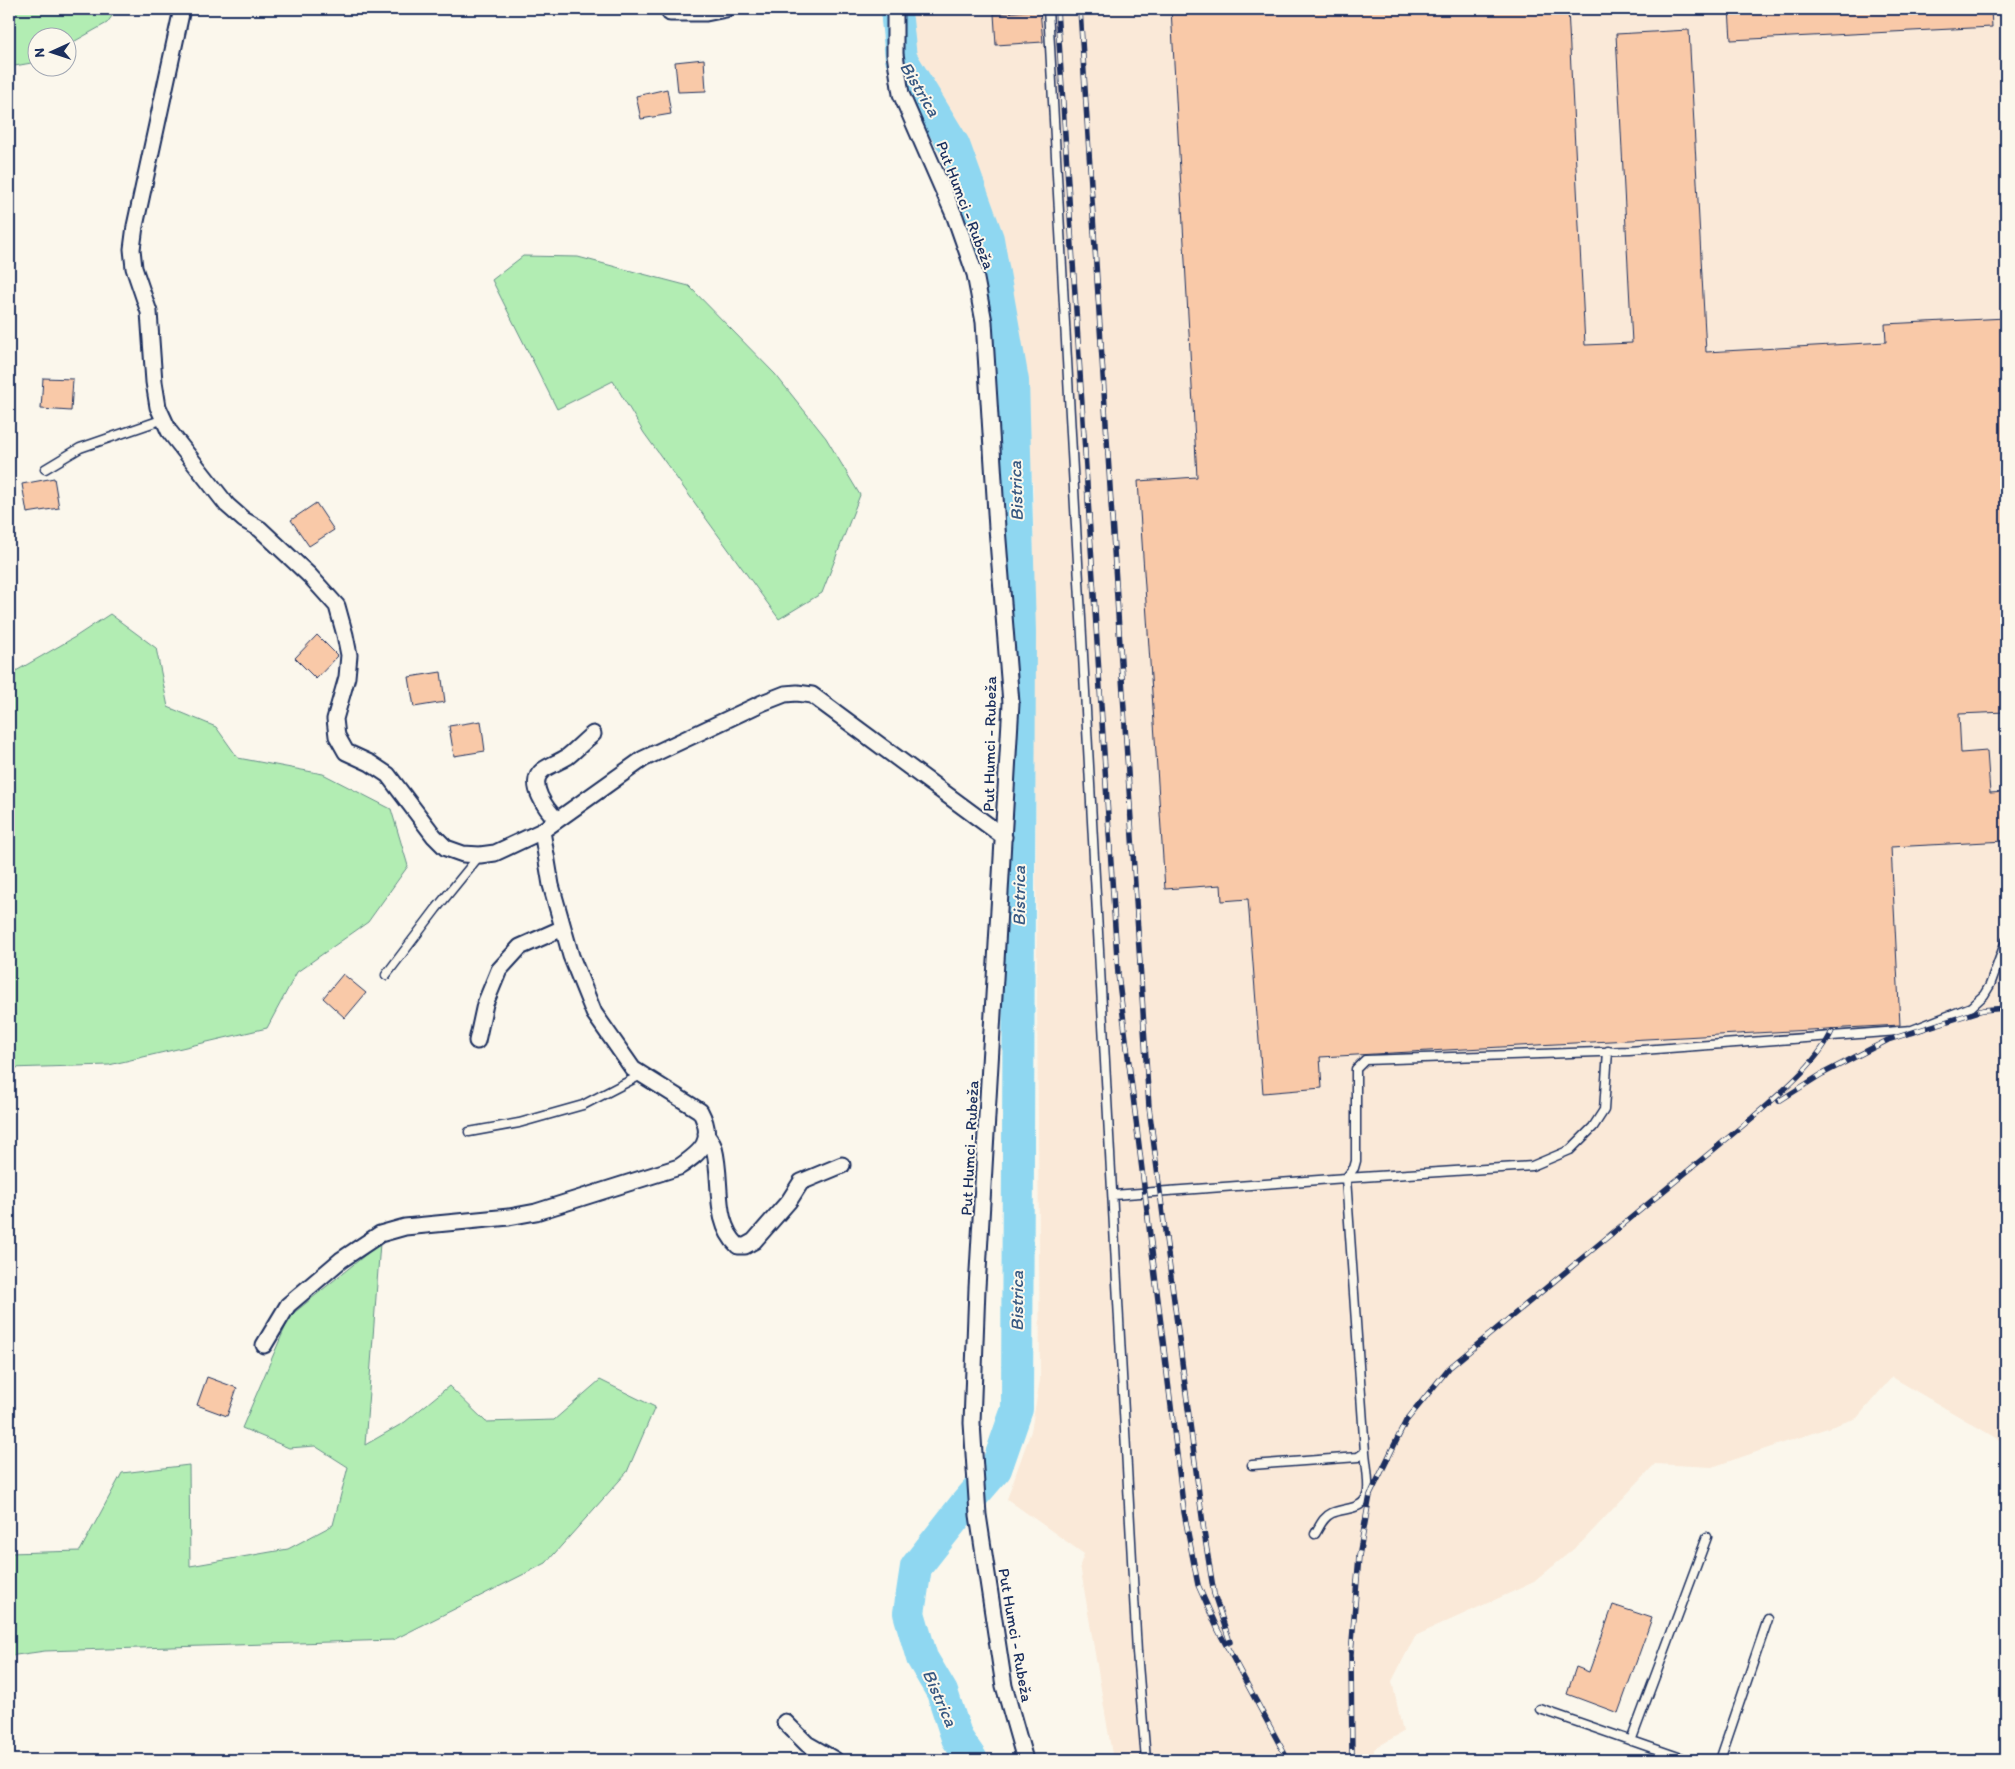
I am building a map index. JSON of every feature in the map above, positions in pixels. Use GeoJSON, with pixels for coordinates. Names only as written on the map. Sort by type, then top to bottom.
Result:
{"type":"FeatureCollection","features":[{"type":"Feature","properties":{"kind":"street"},"geometry":{"type":"LineString","coordinates":[[182,9],[135,226],[132,249],[134,268],[149,312],[154,382],[158,407],[169,431],[227,505],[244,520],[260,529],[310,576],[337,606],[349,655],[347,677],[335,719],[337,736],[346,752],[370,763],[388,775],[434,836],[446,848],[463,854],[480,855],[495,853],[542,831],[643,760],[762,703],[785,694],[797,693],[812,695],[1004,837]]}},
{"type":"Feature","properties":{"kind":"street"},"geometry":{"type":"LineString","coordinates":[[670,13],[706,13],[726,9]]}},
{"type":"Feature","properties":{"kind":"street","name":"Put Humci - Rubeža"},"geometry":{"type":"LineString","coordinates":[[895,9],[894,54],[902,94],[955,217],[975,274],[984,322],[997,528],[1011,702],[977,1288],[972,1423],[978,1515],[1004,1686],[1025,1760]]}},
{"type":"Feature","properties":{"kind":"street"},"geometry":{"type":"LineString","coordinates":[[557,820],[548,810],[542,799],[537,787],[537,778],[542,771],[569,755],[593,734]]}},
{"type":"Feature","properties":{"kind":"street"},"geometry":{"type":"LineString","coordinates":[[264,1345],[288,1305],[341,1260],[380,1234],[405,1227],[509,1217],[536,1212],[679,1168],[698,1154],[704,1145],[706,1134],[704,1118],[700,1111],[633,1069],[594,1013],[571,956],[563,928],[551,885],[542,831]]}},
{"type":"Feature","properties":{"kind":"street"},"geometry":{"type":"LineString","coordinates":[[478,1041],[485,1004],[499,970],[520,947],[563,928]]}},
{"type":"Feature","properties":{"kind":"street"},"geometry":{"type":"LineString","coordinates":[[706,1134],[714,1147],[723,1223],[730,1238],[738,1246],[745,1246],[754,1241],[789,1201],[801,1182],[842,1165]]}},
{"type":"Feature","properties":{"kind":"street"},"geometry":{"type":"LineString","coordinates":[[785,1722],[807,1744],[835,1760]]}},
{"type":"Feature","properties":{"kind":"lane"},"geometry":{"type":"LineString","coordinates":[[1048,9],[1137,1652],[1146,1760]]}},
{"type":"Feature","properties":{"kind":"lane"},"geometry":{"type":"LineString","coordinates":[[45,469],[80,448],[164,419]]}},
{"type":"Feature","properties":{"kind":"lane"},"geometry":{"type":"LineString","coordinates":[[386,975],[480,855]]}},
{"type":"Feature","properties":{"kind":"lane"},"geometry":{"type":"LineString","coordinates":[[1315,1534],[1324,1518],[1359,1506],[1366,1500],[1368,1490],[1346,1178],[1354,1168],[1356,1161],[1356,1069],[1364,1060],[1608,1051],[1912,1030],[1971,1007],[1984,995],[1990,985],[2006,942]]}},
{"type":"Feature","properties":{"kind":"lane"},"geometry":{"type":"LineString","coordinates":[[1112,1195],[1532,1166],[1570,1150],[1593,1127],[1604,1110],[1608,1051]]}},
{"type":"Feature","properties":{"kind":"lane"},"geometry":{"type":"LineString","coordinates":[[469,1132],[519,1123],[582,1106],[641,1075]]}},
{"type":"Feature","properties":{"kind":"lane"},"geometry":{"type":"LineString","coordinates":[[1252,1465],[1358,1457],[1365,1452]]}},
{"type":"Feature","properties":{"kind":"lane"},"geometry":{"type":"LineString","coordinates":[[1631,1741],[1707,1537]]}},
{"type":"Feature","properties":{"kind":"lane"},"geometry":{"type":"LineString","coordinates":[[1720,1760],[1768,1619]]}},
{"type":"Feature","properties":{"kind":"lane"},"geometry":{"type":"LineString","coordinates":[[1540,1709],[1687,1760]]}},
{"type":"Feature","properties":{"kind":"shaded area"},"geometry":{"type":"Polygon","coordinates":[[[910,9],[2006,9],[2006,1444],[1892,1377],[1857,1418],[1712,1467],[1655,1464],[1582,1542],[1534,1582],[1415,1636],[1392,1681],[1403,1732],[1374,1749],[1374,1760],[1113,1760],[1080,1565],[1084,1554],[1007,1499],[1031,1431],[1040,1380],[1033,488],[1019,360],[1001,246],[960,142],[917,69],[908,36],[910,9]]]}},
{"type":"Feature","properties":{"kind":"green space"},"geometry":{"type":"Polygon","coordinates":[[[9,9],[117,9],[107,23],[78,39],[78,28],[28,28],[28,64],[9,67],[9,9]]]}},
{"type":"Feature","properties":{"kind":"green space"},"geometry":{"type":"Polygon","coordinates":[[[523,256],[578,257],[689,286],[775,374],[826,438],[860,495],[822,593],[779,619],[644,433],[613,381],[557,409],[492,280],[523,256]]]}},
{"type":"Feature","properties":{"kind":"green space"},"geometry":{"type":"Polygon","coordinates":[[[110,614],[156,648],[168,707],[216,727],[238,758],[323,774],[391,809],[408,866],[368,922],[297,972],[267,1028],[109,1065],[9,1068],[9,675],[75,637],[110,614]]]}},
{"type":"Feature","properties":{"kind":"green space"},"geometry":{"type":"Polygon","coordinates":[[[380,1243],[365,1445],[405,1422],[449,1386],[486,1422],[554,1420],[600,1380],[655,1407],[627,1472],[546,1563],[393,1640],[45,1651],[9,1656],[9,1553],[80,1551],[122,1473],[189,1465],[190,1566],[288,1549],[333,1525],[348,1467],[315,1446],[289,1448],[242,1428],[290,1316],[380,1243]]]}},
{"type":"Feature","properties":{"kind":"building"},"geometry":{"type":"Polygon","coordinates":[[[1171,9],[1568,9],[1585,345],[1632,343],[1616,34],[1689,30],[1706,352],[1886,342],[1885,324],[2006,318],[2006,712],[1959,714],[1961,753],[1987,751],[1990,793],[2006,792],[2006,841],[1891,847],[1900,1025],[1320,1057],[1322,1088],[1263,1093],[1248,899],[1222,901],[1221,885],[1165,889],[1138,481],[1197,477],[1171,9]]]}},
{"type":"Feature","properties":{"kind":"building"},"geometry":{"type":"Polygon","coordinates":[[[1729,9],[1991,9],[1992,27],[1731,40],[1729,9]]]}},
{"type":"Feature","properties":{"kind":"building"},"geometry":{"type":"Polygon","coordinates":[[[1040,10],[1043,42],[996,45],[994,14],[1040,10]]]}},
{"type":"Feature","properties":{"kind":"building"},"geometry":{"type":"Polygon","coordinates":[[[704,59],[706,91],[678,92],[675,62],[704,59]]]}},
{"type":"Feature","properties":{"kind":"building"},"geometry":{"type":"Polygon","coordinates":[[[667,89],[671,114],[641,119],[636,96],[667,89]]]}},
{"type":"Feature","properties":{"kind":"building"},"geometry":{"type":"Polygon","coordinates":[[[43,378],[73,379],[71,411],[41,409],[43,378]]]}},
{"type":"Feature","properties":{"kind":"building"},"geometry":{"type":"Polygon","coordinates":[[[54,478],[59,508],[27,513],[22,484],[54,478]]]}},
{"type":"Feature","properties":{"kind":"building"},"geometry":{"type":"Polygon","coordinates":[[[316,503],[334,530],[309,546],[291,520],[316,503]]]}},
{"type":"Feature","properties":{"kind":"building"},"geometry":{"type":"Polygon","coordinates":[[[317,635],[338,656],[316,679],[295,658],[317,635]]]}},
{"type":"Feature","properties":{"kind":"building"},"geometry":{"type":"Polygon","coordinates":[[[441,672],[445,702],[414,707],[409,677],[441,672]]]}},
{"type":"Feature","properties":{"kind":"building"},"geometry":{"type":"Polygon","coordinates":[[[481,721],[485,751],[454,756],[449,726],[481,721]]]}},
{"type":"Feature","properties":{"kind":"building"},"geometry":{"type":"Polygon","coordinates":[[[343,974],[366,993],[345,1018],[323,998],[343,974]]]}},
{"type":"Feature","properties":{"kind":"building"},"geometry":{"type":"Polygon","coordinates":[[[207,1377],[237,1388],[227,1416],[197,1405],[207,1377]]]}},
{"type":"Feature","properties":{"kind":"building"},"geometry":{"type":"Polygon","coordinates":[[[1613,1605],[1652,1618],[1618,1713],[1567,1694],[1576,1667],[1589,1672],[1613,1605]]]}},
{"type":"Feature","properties":{"kind":"waterway","name":"Bistrica"},"geometry":{"type":"LineString","coordinates":[[897,20],[901,58],[954,145],[988,239],[1013,381],[1020,632],[1017,1409],[996,1469],[916,1567],[909,1613],[922,1658],[942,1692],[957,1738],[972,1760]]}},
{"type":"Feature","properties":{"kind":"railway"},"geometry":{"type":"LineString","coordinates":[[1057,9],[1118,974],[1184,1512],[1198,1585],[1218,1630],[1288,1760]]}},
{"type":"Feature","properties":{"kind":"railway"},"geometry":{"type":"LineString","coordinates":[[1080,9],[1149,1107],[1204,1532],[1214,1594],[1230,1642]]}},
{"type":"Feature","properties":{"kind":"railway"},"geometry":{"type":"LineString","coordinates":[[1779,1101],[1822,1074],[1888,1040],[1983,1010],[2006,1008]]}},
{"type":"Feature","properties":{"kind":"railway"},"geometry":{"type":"LineString","coordinates":[[1352,1760],[1351,1654],[1359,1556],[1370,1495],[1406,1421],[1449,1368],[1785,1089],[1817,1055],[1832,1031]]}}]}
